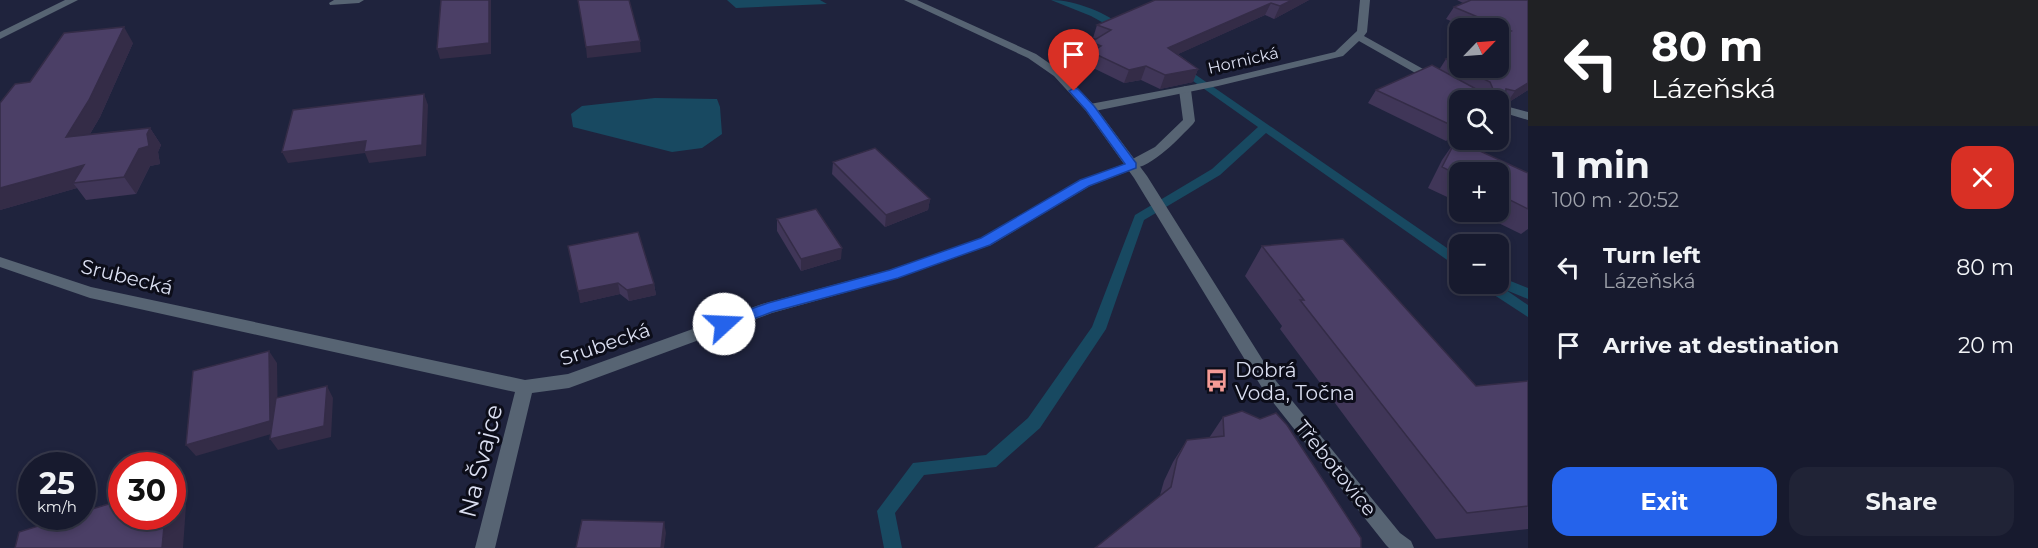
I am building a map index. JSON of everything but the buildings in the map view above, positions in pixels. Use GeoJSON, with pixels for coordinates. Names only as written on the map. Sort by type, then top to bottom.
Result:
{"type":"FeatureCollection","features":[{"type":"Feature","properties":{"kind":"street"},"geometry":{"type":"LineString","coordinates":[[0,36],[73,0]]}},
{"type":"Feature","properties":{"kind":"street"},"geometry":{"type":"LineString","coordinates":[[334,3],[358,0]]}},
{"type":"Feature","properties":{"kind":"street","name":"Třebotovice"},"geometry":{"type":"LineString","coordinates":[[909,0],[1032,56],[1058,74],[1090,108],[1136,171],[1270,386],[1393,539],[1404,548]]}},
{"type":"Feature","properties":{"kind":"street"},"geometry":{"type":"LineString","coordinates":[[1365,0],[1362,32],[1359,37],[1449,88]]}},
{"type":"Feature","properties":{"kind":"street","name":"Hornická"},"geometry":{"type":"LineString","coordinates":[[1090,108],[1218,83],[1339,54],[1359,37]]}},
{"type":"Feature","properties":{"kind":"street","name":"Srubecká"},"geometry":{"type":"LineString","coordinates":[[0,262],[90,292],[525,387],[569,381],[768,308],[893,274],[975,245],[1085,183],[1136,171],[1189,121],[1185,90]]}},
{"type":"Feature","properties":{"kind":"street"},"geometry":{"type":"LineString","coordinates":[[1509,110],[1528,116]]}},
{"type":"Feature","properties":{"kind":"street","name":"Na Švajce"},"geometry":{"type":"LineString","coordinates":[[485,548],[525,387]]}},
{"type":"Feature","properties":{"kind":"water"},"geometry":{"type":"Polygon","coordinates":[[[727,0],[820,0],[827,4],[736,8],[727,0]]]}},
{"type":"Feature","properties":{"kind":"water"},"geometry":{"type":"Polygon","coordinates":[[[655,98],[717,99],[720,107],[722,134],[702,148],[672,152],[573,127],[571,114],[582,106],[655,98]]]}},
{"type":"Feature","properties":{"kind":"waterway"},"geometry":{"type":"LineString","coordinates":[[1056,0],[1094,14],[1121,29]]}},
{"type":"Feature","properties":{"kind":"waterway"},"geometry":{"type":"LineString","coordinates":[[1180,67],[1265,127]]}},
{"type":"Feature","properties":{"kind":"waterway"},"geometry":{"type":"LineString","coordinates":[[893,548],[886,511],[919,468],[990,462],[1034,423],[1099,329],[1139,218],[1216,172],[1265,127]]}},
{"type":"Feature","properties":{"kind":"waterway"},"geometry":{"type":"LineString","coordinates":[[1265,127],[1449,256]]}},
{"type":"Feature","properties":{"kind":"waterway"},"geometry":{"type":"LineString","coordinates":[[1509,286],[1528,294]]}},
{"type":"Feature","properties":{"kind":"waterway"},"geometry":{"type":"LineString","coordinates":[[1502,294],[1528,312]]}},
{"type":"Feature","properties":{"kind":"place","name":"Dobrá Voda, Točna"},"geometry":{"type":"Point","coordinates":[1217,381]}},
{"type":"Feature","properties":{"kind":"route"},"geometry":{"type":"LineString","coordinates":[[724,324],[768,308],[893,274],[986,242],[1085,183],[1132,165],[1090,108],[1074,91]]}}]}
